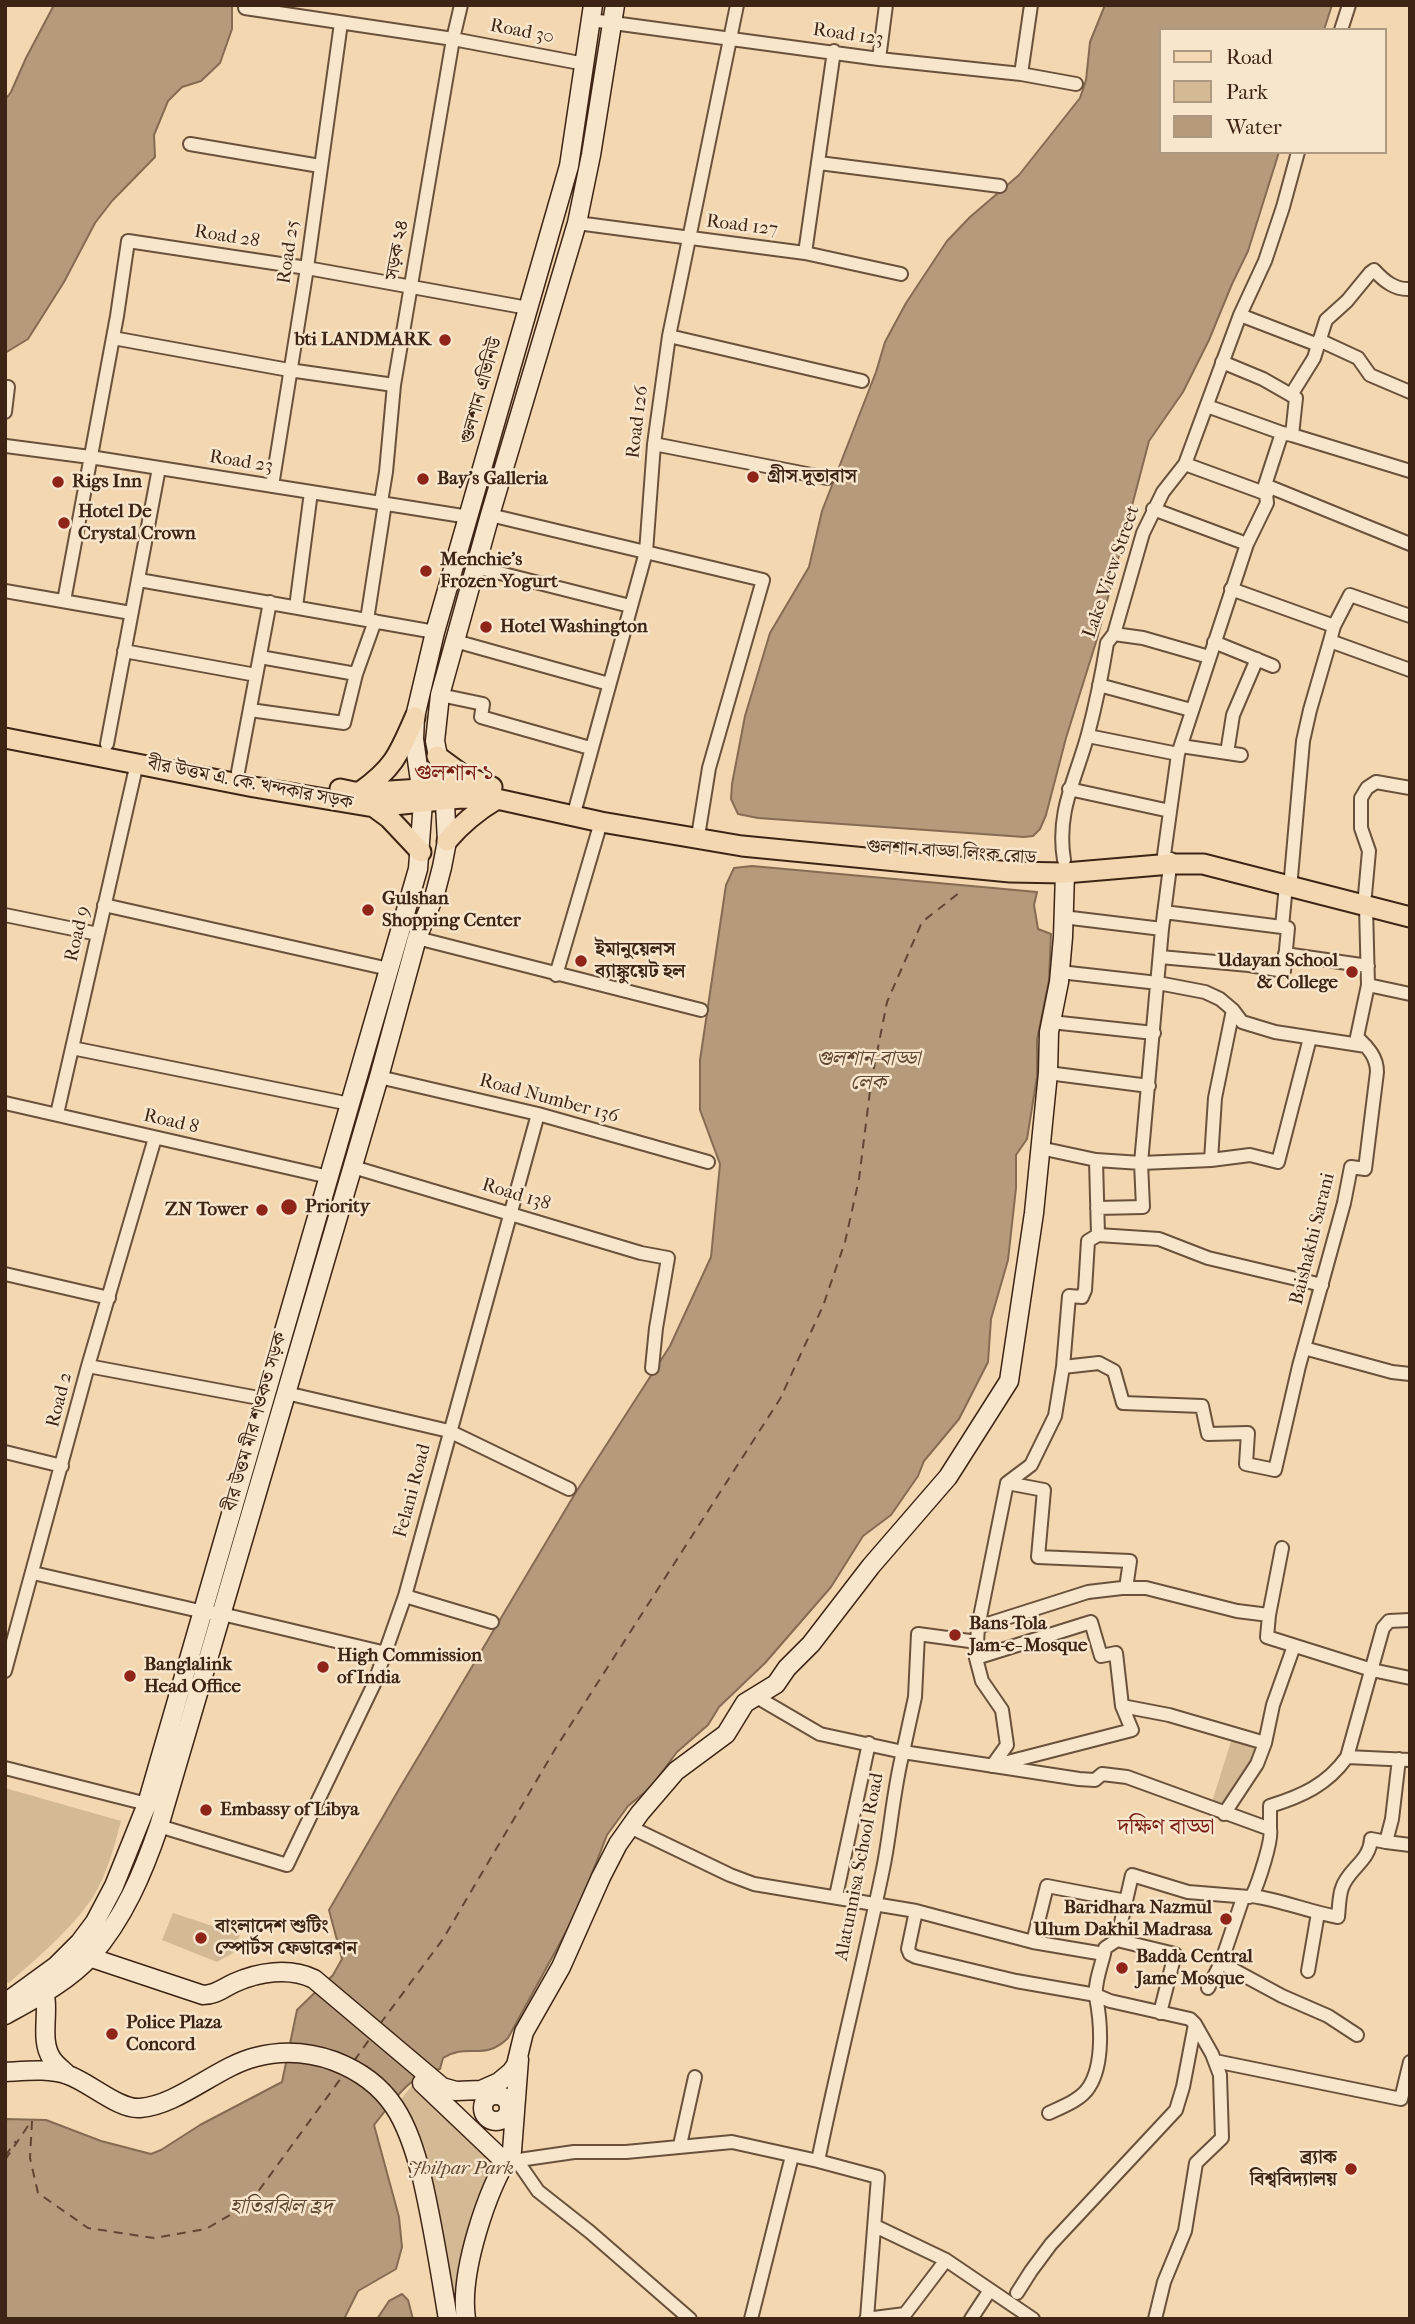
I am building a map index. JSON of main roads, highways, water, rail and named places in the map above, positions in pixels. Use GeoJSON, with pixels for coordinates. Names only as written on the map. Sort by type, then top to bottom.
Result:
{"type":"FeatureCollection","features":[{"type":"Feature","properties":{"kind":"main road","name":"গুলশান এভিনিউ"},"geometry":{"type":"LineString","coordinates":[[422,795],[414,739],[415,717],[435,632],[569,166],[592,13]]}},
{"type":"Feature","properties":{"kind":"main road"},"geometry":{"type":"LineString","coordinates":[[445,793],[435,732],[440,695],[490,515],[577,223],[614,14]]}},
{"type":"Feature","properties":{"kind":"main road"},"geometry":{"type":"LineString","coordinates":[[359,793],[382,777],[397,759],[415,717]]}},
{"type":"Feature","properties":{"kind":"main road","name":"বীর উত্তম এ. কে. খন্দকার সড়ক"},"geometry":{"type":"LineString","coordinates":[[5,726],[359,793],[495,793]]}},
{"type":"Feature","properties":{"kind":"main road","name":"বীর উত্তম এ. কে. খন্দকার সড়ক"},"geometry":{"type":"LineString","coordinates":[[5,738],[254,787],[374,807],[422,795]]}},
{"type":"Feature","properties":{"kind":"main road"},"geometry":{"type":"LineString","coordinates":[[437,756],[495,793],[447,841]]}},
{"type":"Feature","properties":{"kind":"main road","name":"বীর উত্তম মীর শওকত সড়ক"},"geometry":{"type":"LineString","coordinates":[[5,2002],[89,1957],[131,1897],[159,1826],[353,1167],[417,938],[435,894],[447,841],[445,793]]}},
{"type":"Feature","properties":{"kind":"main road","name":"গুলশান বাড্ডা লিংক রোড"},"geometry":{"type":"LineString","coordinates":[[495,793],[743,838],[1064,866]]}},
{"type":"Feature","properties":{"kind":"main road","name":"গুলশান বাড্ডা লিংক রোড"},"geometry":{"type":"LineString","coordinates":[[495,793],[601,822],[744,846],[1010,872],[1169,858],[1289,881],[1366,901],[1410,917]]}},
{"type":"Feature","properties":{"kind":"main road","name":"বীর উত্তম মীর শওকত সড়ক"},"geometry":{"type":"LineString","coordinates":[[5,2015],[41,1985],[95,1922],[114,1886],[147,1804],[418,869],[422,795]]}},
{"type":"Feature","properties":{"kind":"main road"},"geometry":{"type":"LineString","coordinates":[[374,807],[389,818],[421,852]]}},
{"type":"Feature","properties":{"kind":"main road"},"geometry":{"type":"LineString","coordinates":[[484,2115],[488,2092],[516,2065],[524,2032],[561,1967],[601,1877],[630,1827],[676,1771],[726,1734],[745,1703],[776,1684],[787,1668],[811,1644],[871,1566],[948,1477],[1009,1381],[1034,1213],[1051,1022],[1060,972],[1064,866]]}},
{"type":"Feature","properties":{"kind":"main road"},"geometry":{"type":"LineString","coordinates":[[1033,872],[1050,883],[1058,896],[1063,915]]}},
{"type":"Feature","properties":{"kind":"main road","name":"গুলশান বাড্ডা লিংক রোড"},"geometry":{"type":"LineString","coordinates":[[1366,901],[1410,906]]}},
{"type":"Feature","properties":{"kind":"main road"},"geometry":{"type":"LineString","coordinates":[[329,1177],[353,1167]]}},
{"type":"Feature","properties":{"kind":"main road"},"geometry":{"type":"LineString","coordinates":[[89,1957],[203,1995],[216,1993],[264,1973],[303,1974],[435,2088],[469,2127],[505,2162]]}},
{"type":"Feature","properties":{"kind":"main road"},"geometry":{"type":"LineString","coordinates":[[41,1985],[52,2060],[68,2075],[126,2105],[141,2108],[166,2100],[247,2059],[280,2053],[308,2054],[343,2065],[369,2079],[396,2108],[416,2152],[432,2217],[449,2314]]}},
{"type":"Feature","properties":{"kind":"main road"},"geometry":{"type":"LineString","coordinates":[[466,2319],[464,2295],[482,2217],[512,2151],[512,2112],[519,2050]]}},
{"type":"Feature","properties":{"kind":"main road"},"geometry":{"type":"LineString","coordinates":[[5,2072],[47,2071],[68,2075]]}},
{"type":"Feature","properties":{"kind":"main road"},"geometry":{"type":"LineString","coordinates":[[435,2088],[488,2092],[507,2101],[512,2112]]}},
{"type":"Feature","properties":{"kind":"main road"},"geometry":{"type":"LineString","coordinates":[[484,2115],[495,2121],[512,2112]]}},
{"type":"Feature","properties":{"kind":"main road"},"geometry":{"type":"LineString","coordinates":[[469,2127],[484,2115]]}},
{"type":"Feature","properties":{"kind":"main road"},"geometry":{"type":"LineString","coordinates":[[438,2257],[458,2263],[471,2258]]}},
{"type":"Feature","properties":{"kind":"water"},"geometry":{"type":"Polygon","coordinates":[[[54,5],[232,5],[232,29],[220,63],[201,81],[182,87],[168,101],[154,135],[155,157],[112,201],[95,223],[64,282],[28,339],[5,353],[5,100],[54,5]]]}},
{"type":"Feature","properties":{"kind":"water"},"geometry":{"type":"Polygon","coordinates":[[[1105,5],[1332,5],[1325,28],[1160,28],[1160,154],[1278,154],[1248,251],[1209,340],[1183,392],[1149,441],[1097,639],[1040,829],[1033,836],[1024,837],[758,818],[738,814],[731,799],[732,784],[745,716],[770,633],[809,567],[822,511],[885,342],[906,303],[947,241],[970,217],[1019,175],[1080,98],[1086,80],[1090,42],[1105,5]]]}},
{"type":"Feature","properties":{"kind":"water","name":"গুলশান-বাড্ডা লেক"},"geometry":{"type":"Polygon","coordinates":[[[752,866],[1037,892],[1034,905],[1038,929],[1051,934],[1049,980],[1037,1040],[1037,1077],[1027,1139],[1016,1155],[1016,1188],[1008,1260],[991,1319],[988,1362],[959,1419],[924,1461],[918,1476],[891,1515],[863,1536],[831,1587],[765,1663],[719,1707],[708,1725],[677,1752],[650,1788],[628,1806],[607,1835],[577,1912],[508,2038],[491,2049],[460,2052],[443,2058],[440,2069],[430,2071],[411,2082],[374,2125],[399,2217],[402,2247],[396,2269],[358,2291],[344,2319],[5,2319],[5,2119],[46,2120],[101,2141],[151,2154],[282,2082],[297,2010],[333,1975],[342,1959],[329,1910],[576,1492],[670,1346],[711,1257],[720,1164],[700,1110],[700,1060],[726,885],[734,868],[752,866]]]}},
{"type":"Feature","properties":{"kind":"water"},"geometry":{"type":"Polygon","coordinates":[[[402,2294],[408,2300],[413,2319],[377,2319],[389,2301],[402,2294]]]}},
{"type":"Feature","properties":{"kind":"place","name":"bti LANDMARK"},"geometry":{"type":"Point","coordinates":[445,340]}},
{"type":"Feature","properties":{"kind":"place","name":"গ্রীস দূতাবাস"},"geometry":{"type":"Point","coordinates":[753,477]}},
{"type":"Feature","properties":{"kind":"place","name":"Bay's Galleria"},"geometry":{"type":"Point","coordinates":[423,479]}},
{"type":"Feature","properties":{"kind":"place","name":"Rigs Inn"},"geometry":{"type":"Point","coordinates":[58,482]}},
{"type":"Feature","properties":{"kind":"place","name":"Hotel De Crystal Crown"},"geometry":{"type":"Point","coordinates":[64,523]}},
{"type":"Feature","properties":{"kind":"place","name":"Menchie's Frozen Yogurt"},"geometry":{"type":"Point","coordinates":[426,571]}},
{"type":"Feature","properties":{"kind":"place","name":"Hotel Washington"},"geometry":{"type":"Point","coordinates":[486,627]}},
{"type":"Feature","properties":{"kind":"place","name":"Gulshan Shopping Center"},"geometry":{"type":"Point","coordinates":[368,910]}},
{"type":"Feature","properties":{"kind":"place","name":"ইমানুয়েলস ব্যাঙ্কুয়েট হল"},"geometry":{"type":"Point","coordinates":[581,961]}},
{"type":"Feature","properties":{"kind":"place","name":"Udayan School & College"},"geometry":{"type":"Point","coordinates":[1352,972]}},
{"type":"Feature","properties":{"kind":"place","name":"Priority"},"geometry":{"type":"Point","coordinates":[289,1207]}},
{"type":"Feature","properties":{"kind":"place","name":"ZN Tower"},"geometry":{"type":"Point","coordinates":[262,1210]}},
{"type":"Feature","properties":{"kind":"place","name":"Bans Tola Jam-e- Mosque"},"geometry":{"type":"Point","coordinates":[955,1635]}},
{"type":"Feature","properties":{"kind":"place","name":"High Commission of India"},"geometry":{"type":"Point","coordinates":[323,1667]}},
{"type":"Feature","properties":{"kind":"place","name":"Banglalink Head Office"},"geometry":{"type":"Point","coordinates":[130,1676]}},
{"type":"Feature","properties":{"kind":"place","name":"Embassy of Libya"},"geometry":{"type":"Point","coordinates":[206,1810]}},
{"type":"Feature","properties":{"kind":"place","name":"Baridhara Nazmul Ulum Dakhil Madrasa"},"geometry":{"type":"Point","coordinates":[1226,1919]}},
{"type":"Feature","properties":{"kind":"place","name":"বাংলাদেশ শুটিং স্পোর্টস ফেডারেশন"},"geometry":{"type":"Point","coordinates":[201,1938]}},
{"type":"Feature","properties":{"kind":"place","name":"Badda Central Jame Mosque"},"geometry":{"type":"Point","coordinates":[1122,1968]}},
{"type":"Feature","properties":{"kind":"place","name":"Police Plaza Concord"},"geometry":{"type":"Point","coordinates":[112,2034]}},
{"type":"Feature","properties":{"kind":"place","name":"ব্র্যাক বিশ্ববিদ্যালয়"},"geometry":{"type":"Point","coordinates":[1351,2169]}},
{"type":"Feature","properties":{"kind":"district","name":"গুলশান ১"},"geometry":{"type":"Point","coordinates":[454,774]}},
{"type":"Feature","properties":{"kind":"district","name":"দক্ষিণ বাড্ডা"},"geometry":{"type":"Point","coordinates":[1166,1828]}},
{"type":"Feature","properties":{"kind":"park label","name":"Jhilpar Park"},"geometry":{"type":"Point","coordinates":[461,2169]}},
{"type":"Feature","properties":{"kind":"water label","name":"হাতিরঝিল হ্রদ"},"geometry":{"type":"Point","coordinates":[281,2208]}}]}
